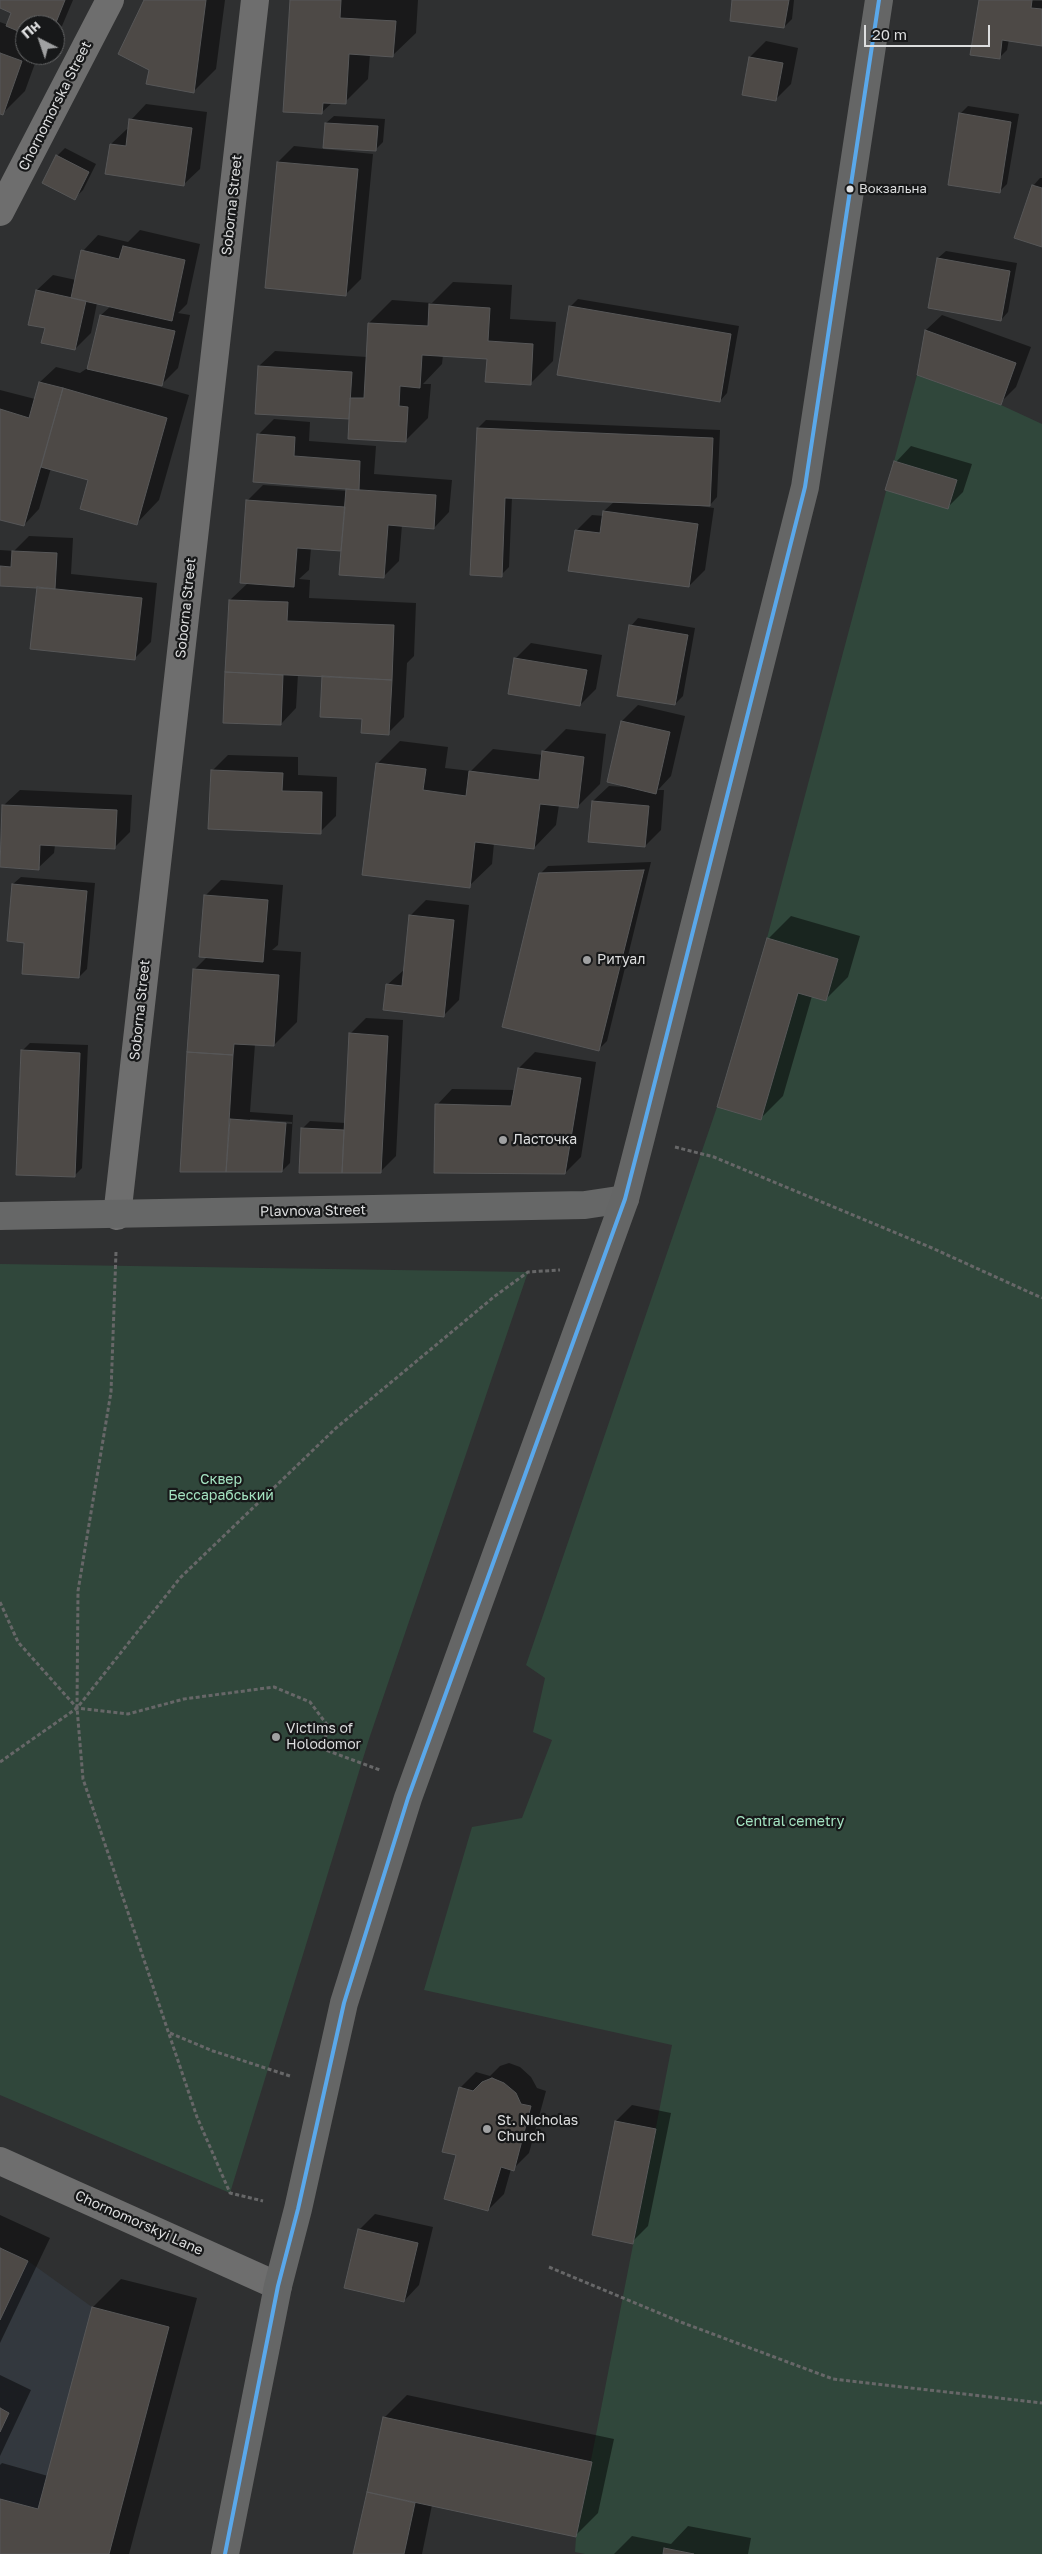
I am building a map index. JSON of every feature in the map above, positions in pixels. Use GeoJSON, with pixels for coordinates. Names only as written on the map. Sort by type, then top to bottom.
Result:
{"type":"FeatureCollection","features":[{"type":"Feature","properties":{"kind":"main road"},"geometry":{"type":"LineString","coordinates":[[225,2554],[278,2286],[298,2209],[344,2003],[413,1783],[625,1199],[641,1137],[805,486],[879,0]]}},
{"type":"Feature","properties":{"kind":"street","name":"Chornomorska Street"},"geometry":{"type":"LineString","coordinates":[[0,212],[110,0]]}},
{"type":"Feature","properties":{"kind":"street","name":"Soborna Street"},"geometry":{"type":"LineString","coordinates":[[117,1216],[255,0]]}},
{"type":"Feature","properties":{"kind":"street","name":"Plavnova Street"},"geometry":{"type":"LineString","coordinates":[[0,1216],[117,1216],[585,1205],[625,1199]]}},
{"type":"Feature","properties":{"kind":"street","name":"Chornomorskyi Lane"},"geometry":{"type":"LineString","coordinates":[[0,2160],[278,2286]]}},
{"type":"Feature","properties":{"kind":"path"},"geometry":{"type":"LineString","coordinates":[[641,1137],[714,1157],[932,1248],[1042,1298]]}},
{"type":"Feature","properties":{"kind":"path"},"geometry":{"type":"LineString","coordinates":[[117,1216],[111,1392],[78,1591],[77,1708],[83,1778],[197,2117],[230,2193],[298,2209]]}},
{"type":"Feature","properties":{"kind":"path"},"geometry":{"type":"LineString","coordinates":[[0,1762],[77,1708],[180,1578],[336,1428],[495,1296],[528,1272],[561,1270],[595,1280]]}},
{"type":"Feature","properties":{"kind":"path"},"geometry":{"type":"LineString","coordinates":[[0,1602],[18,1642],[77,1708],[128,1714],[184,1699],[274,1687],[310,1702],[328,1726],[323,1749],[413,1783]]}},
{"type":"Feature","properties":{"kind":"path"},"geometry":{"type":"LineString","coordinates":[[170,2033],[213,2051],[325,2086]]}},
{"type":"Feature","properties":{"kind":"path"},"geometry":{"type":"LineString","coordinates":[[549,2267],[678,2321],[833,2379],[1042,2403]]}},
{"type":"Feature","properties":{"kind":"shaded area"},"geometry":{"type":"Polygon","coordinates":[[[0,2248],[28,2261],[92,2307],[169,2327],[109,2554],[0,2554],[0,2248]]]}},
{"type":"Feature","properties":{"kind":"green space","name":"Central cemetry"},"geometry":{"type":"Polygon","coordinates":[[[917,375],[1001,405],[1042,424],[1042,2554],[585,2554],[575,2552],[576,2537],[672,2045],[424,1990],[472,1827],[522,1818],[552,1740],[533,1732],[545,1678],[526,1665],[717,1107],[767,938],[917,375]]]}},
{"type":"Feature","properties":{"kind":"green space","name":"Сквер Бессарабський"},"geometry":{"type":"Polygon","coordinates":[[[0,1264],[528,1272],[369,1739],[230,2193],[0,2095],[0,1264]]]}},
{"type":"Feature","properties":{"kind":"building"},"geometry":{"type":"Polygon","coordinates":[[[0,0],[65,0],[59,15],[15,15],[15,30],[6,26],[11,13],[0,8],[0,0]]]}},
{"type":"Feature","properties":{"kind":"building"},"geometry":{"type":"Polygon","coordinates":[[[144,0],[206,0],[194,93],[146,84],[149,70],[118,54],[144,0]]]}},
{"type":"Feature","properties":{"kind":"building"},"geometry":{"type":"Polygon","coordinates":[[[290,0],[341,0],[340,18],[396,21],[393,57],[349,54],[346,104],[323,103],[322,114],[283,112],[290,0]]]}},
{"type":"Feature","properties":{"kind":"building"},"geometry":{"type":"Polygon","coordinates":[[[732,0],[789,0],[784,28],[730,21],[732,0]]]}},
{"type":"Feature","properties":{"kind":"building"},"geometry":{"type":"Polygon","coordinates":[[[979,0],[1032,0],[1031,8],[1042,9],[1042,46],[1002,40],[1000,59],[970,55],[979,0]]]}},
{"type":"Feature","properties":{"kind":"building"},"geometry":{"type":"Polygon","coordinates":[[[0,53],[15,58],[15,65],[21,65],[3,115],[0,114],[0,53]]]}},
{"type":"Feature","properties":{"kind":"building"},"geometry":{"type":"Polygon","coordinates":[[[749,57],[783,63],[776,101],[742,95],[749,57]]]}},
{"type":"Feature","properties":{"kind":"building"},"geometry":{"type":"Polygon","coordinates":[[[959,113],[1011,122],[1000,193],[948,185],[959,113]]]}},
{"type":"Feature","properties":{"kind":"building"},"geometry":{"type":"Polygon","coordinates":[[[129,119],[192,128],[184,186],[105,174],[110,144],[126,146],[129,119]]]}},
{"type":"Feature","properties":{"kind":"building"},"geometry":{"type":"Polygon","coordinates":[[[325,123],[378,126],[376,151],[323,148],[325,123]]]}},
{"type":"Feature","properties":{"kind":"building"},"geometry":{"type":"Polygon","coordinates":[[[56,155],[89,172],[75,200],[42,183],[56,155]]]}},
{"type":"Feature","properties":{"kind":"building"},"geometry":{"type":"Polygon","coordinates":[[[277,162],[358,169],[346,296],[265,288],[277,162]]]}},
{"type":"Feature","properties":{"kind":"building"},"geometry":{"type":"Polygon","coordinates":[[[1032,185],[1042,188],[1042,247],[1014,238],[1032,185]]]}},
{"type":"Feature","properties":{"kind":"building"},"geometry":{"type":"Polygon","coordinates":[[[123,246],[185,260],[172,321],[71,298],[81,250],[119,259],[123,246]]]}},
{"type":"Feature","properties":{"kind":"building"},"geometry":{"type":"Polygon","coordinates":[[[937,258],[1010,271],[1001,321],[928,308],[937,258]]]}},
{"type":"Feature","properties":{"kind":"building"},"geometry":{"type":"Polygon","coordinates":[[[36,290],[86,301],[75,350],[41,343],[45,328],[28,325],[36,290]]]}},
{"type":"Feature","properties":{"kind":"building"},"geometry":{"type":"Polygon","coordinates":[[[429,304],[490,308],[488,341],[533,344],[531,385],[485,382],[487,359],[422,355],[420,388],[400,386],[399,406],[408,407],[406,442],[348,439],[350,398],[364,398],[368,323],[428,326],[429,304]]]}},
{"type":"Feature","properties":{"kind":"building"},"geometry":{"type":"Polygon","coordinates":[[[569,306],[731,334],[720,402],[557,375],[569,306]]]}},
{"type":"Feature","properties":{"kind":"building"},"geometry":{"type":"Polygon","coordinates":[[[100,315],[175,331],[162,386],[87,369],[100,315]]]}},
{"type":"Feature","properties":{"kind":"building"},"geometry":{"type":"Polygon","coordinates":[[[925,330],[1016,363],[1001,405],[917,375],[925,330]]]}},
{"type":"Feature","properties":{"kind":"building"},"geometry":{"type":"Polygon","coordinates":[[[258,366],[352,372],[349,419],[255,414],[258,366]]]}},
{"type":"Feature","properties":{"kind":"building"},"geometry":{"type":"Polygon","coordinates":[[[39,382],[63,388],[24,526],[0,520],[0,409],[29,418],[39,382]]]}},
{"type":"Feature","properties":{"kind":"building"},"geometry":{"type":"Polygon","coordinates":[[[63,388],[167,418],[137,525],[80,509],[88,480],[41,467],[63,388]]]}},
{"type":"Feature","properties":{"kind":"building"},"geometry":{"type":"Polygon","coordinates":[[[477,428],[713,438],[710,506],[505,498],[502,577],[470,575],[477,428]]]}},
{"type":"Feature","properties":{"kind":"building"},"geometry":{"type":"Polygon","coordinates":[[[257,434],[295,437],[294,456],[360,461],[359,490],[253,482],[257,434]]]}},
{"type":"Feature","properties":{"kind":"building"},"geometry":{"type":"Polygon","coordinates":[[[894,461],[957,480],[948,509],[885,490],[894,461]]]}},
{"type":"Feature","properties":{"kind":"building"},"geometry":{"type":"Polygon","coordinates":[[[346,489],[436,495],[434,529],[388,525],[384,578],[339,575],[346,489]]]}},
{"type":"Feature","properties":{"kind":"building"},"geometry":{"type":"Polygon","coordinates":[[[246,500],[345,507],[341,551],[297,548],[294,587],[240,583],[246,500]]]}},
{"type":"Feature","properties":{"kind":"building"},"geometry":{"type":"Polygon","coordinates":[[[603,511],[698,524],[689,587],[568,571],[575,530],[600,533],[603,511]]]}},
{"type":"Feature","properties":{"kind":"building"},"geometry":{"type":"Polygon","coordinates":[[[12,551],[57,553],[55,589],[0,586],[0,566],[11,567],[12,551]]]}},
{"type":"Feature","properties":{"kind":"building"},"geometry":{"type":"Polygon","coordinates":[[[37,587],[142,598],[135,660],[30,649],[37,587]]]}},
{"type":"Feature","properties":{"kind":"building"},"geometry":{"type":"Polygon","coordinates":[[[229,600],[288,602],[287,621],[394,625],[392,680],[225,672],[229,600]]]}},
{"type":"Feature","properties":{"kind":"building"},"geometry":{"type":"Polygon","coordinates":[[[629,625],[688,635],[675,705],[617,696],[629,625]]]}},
{"type":"Feature","properties":{"kind":"building"},"geometry":{"type":"Polygon","coordinates":[[[514,658],[587,670],[580,706],[508,694],[514,658]]]}},
{"type":"Feature","properties":{"kind":"building"},"geometry":{"type":"Polygon","coordinates":[[[225,672],[283,675],[281,725],[223,723],[225,672]]]}},
{"type":"Feature","properties":{"kind":"building"},"geometry":{"type":"Polygon","coordinates":[[[322,676],[392,680],[389,735],[361,733],[362,719],[320,717],[322,676]]]}},
{"type":"Feature","properties":{"kind":"building"},"geometry":{"type":"Polygon","coordinates":[[[621,721],[670,732],[656,794],[607,782],[621,721]]]}},
{"type":"Feature","properties":{"kind":"building"},"geometry":{"type":"Polygon","coordinates":[[[542,751],[584,757],[578,808],[540,804],[534,849],[475,842],[470,888],[362,875],[376,763],[426,769],[423,790],[466,796],[469,771],[539,780],[542,751]]]}},
{"type":"Feature","properties":{"kind":"building"},"geometry":{"type":"Polygon","coordinates":[[[211,770],[283,773],[282,791],[322,792],[321,834],[208,829],[211,770]]]}},
{"type":"Feature","properties":{"kind":"building"},"geometry":{"type":"Polygon","coordinates":[[[592,801],[649,806],[645,847],[588,842],[592,801]]]}},
{"type":"Feature","properties":{"kind":"building"},"geometry":{"type":"Polygon","coordinates":[[[2,805],[117,810],[115,849],[40,845],[39,870],[0,867],[2,805]]]}},
{"type":"Feature","properties":{"kind":"building"},"geometry":{"type":"Polygon","coordinates":[[[644,870],[599,1051],[502,1027],[539,873],[644,870]]]}},
{"type":"Feature","properties":{"kind":"building"},"geometry":{"type":"Polygon","coordinates":[[[12,884],[87,891],[79,978],[22,974],[24,943],[7,941],[12,884]]]}},
{"type":"Feature","properties":{"kind":"building"},"geometry":{"type":"Polygon","coordinates":[[[204,895],[268,900],[263,962],[199,957],[204,895]]]}},
{"type":"Feature","properties":{"kind":"building"},"geometry":{"type":"Polygon","coordinates":[[[409,915],[454,920],[444,1017],[383,1010],[386,984],[402,986],[409,915]]]}},
{"type":"Feature","properties":{"kind":"building"},"geometry":{"type":"Polygon","coordinates":[[[767,938],[838,959],[826,1001],[798,993],[761,1120],[717,1107],[767,938]]]}},
{"type":"Feature","properties":{"kind":"building"},"geometry":{"type":"Polygon","coordinates":[[[193,969],[279,975],[274,1046],[234,1044],[233,1055],[187,1052],[193,969]]]}},
{"type":"Feature","properties":{"kind":"building"},"geometry":{"type":"Polygon","coordinates":[[[349,1033],[388,1036],[381,1173],[342,1173],[349,1033]]]}},
{"type":"Feature","properties":{"kind":"building"},"geometry":{"type":"Polygon","coordinates":[[[21,1050],[80,1053],[75,1177],[16,1175],[21,1050]]]}},
{"type":"Feature","properties":{"kind":"building"},"geometry":{"type":"Polygon","coordinates":[[[187,1052],[233,1055],[226,1172],[180,1172],[187,1052]]]}},
{"type":"Feature","properties":{"kind":"building","name":"Ласточка"},"geometry":{"type":"Polygon","coordinates":[[[518,1068],[581,1078],[565,1174],[434,1173],[435,1104],[511,1106],[518,1068]]]}},
{"type":"Feature","properties":{"kind":"building"},"geometry":{"type":"Polygon","coordinates":[[[230,1119],[286,1123],[282,1172],[226,1172],[230,1119]]]}},
{"type":"Feature","properties":{"kind":"building"},"geometry":{"type":"Polygon","coordinates":[[[301,1128],[344,1130],[342,1173],[299,1173],[301,1128]]]}},
{"type":"Feature","properties":{"kind":"building","name":"St. Nicholas Church"},"geometry":{"type":"Polygon","coordinates":[[[492,2078],[504,2083],[516,2093],[521,2104],[531,2106],[514,2171],[501,2167],[488,2211],[444,2199],[456,2155],[442,2152],[459,2087],[473,2091],[482,2082],[492,2078]]]}},
{"type":"Feature","properties":{"kind":"building"},"geometry":{"type":"Polygon","coordinates":[[[615,2121],[656,2129],[633,2244],[592,2235],[615,2121]]]}},
{"type":"Feature","properties":{"kind":"building"},"geometry":{"type":"Polygon","coordinates":[[[358,2229],[418,2243],[404,2302],[344,2288],[358,2229]]]}},
{"type":"Feature","properties":{"kind":"building"},"geometry":{"type":"Polygon","coordinates":[[[0,2248],[28,2261],[0,2320],[0,2248]]]}},
{"type":"Feature","properties":{"kind":"building"},"geometry":{"type":"Polygon","coordinates":[[[92,2307],[169,2327],[109,2554],[0,2554],[0,2499],[38,2509],[92,2307]]]}},
{"type":"Feature","properties":{"kind":"building"},"geometry":{"type":"Polygon","coordinates":[[[0,2408],[9,2413],[0,2432],[0,2408]]]}},
{"type":"Feature","properties":{"kind":"building"},"geometry":{"type":"Polygon","coordinates":[[[383,2417],[592,2462],[576,2537],[367,2492],[383,2417]]]}},
{"type":"Feature","properties":{"kind":"building"},"geometry":{"type":"Polygon","coordinates":[[[367,2492],[415,2503],[404,2554],[353,2554],[367,2492]]]}},
{"type":"Feature","properties":{"kind":"building"},"geometry":{"type":"Polygon","coordinates":[[[664,2548],[694,2554],[663,2554],[664,2548]]]}},
{"type":"Feature","properties":{"kind":"transit line"},"geometry":{"type":"LineString","coordinates":[[225,2554],[278,2286],[298,2209],[344,2003],[408,1798],[625,1199],[641,1137],[805,487],[879,0]]}},
{"type":"Feature","properties":{"kind":"place","name":"Вокзальна"},"geometry":{"type":"Point","coordinates":[850,189]}},
{"type":"Feature","properties":{"kind":"place","name":"Ритуал"},"geometry":{"type":"Point","coordinates":[587,960]}},
{"type":"Feature","properties":{"kind":"place","name":"Ласточка"},"geometry":{"type":"Point","coordinates":[503,1140]}},
{"type":"Feature","properties":{"kind":"place","name":"Victims of Holodomor"},"geometry":{"type":"Point","coordinates":[276,1737]}},
{"type":"Feature","properties":{"kind":"place","name":"St. Nicholas Church"},"geometry":{"type":"Point","coordinates":[487,2129]}}]}
